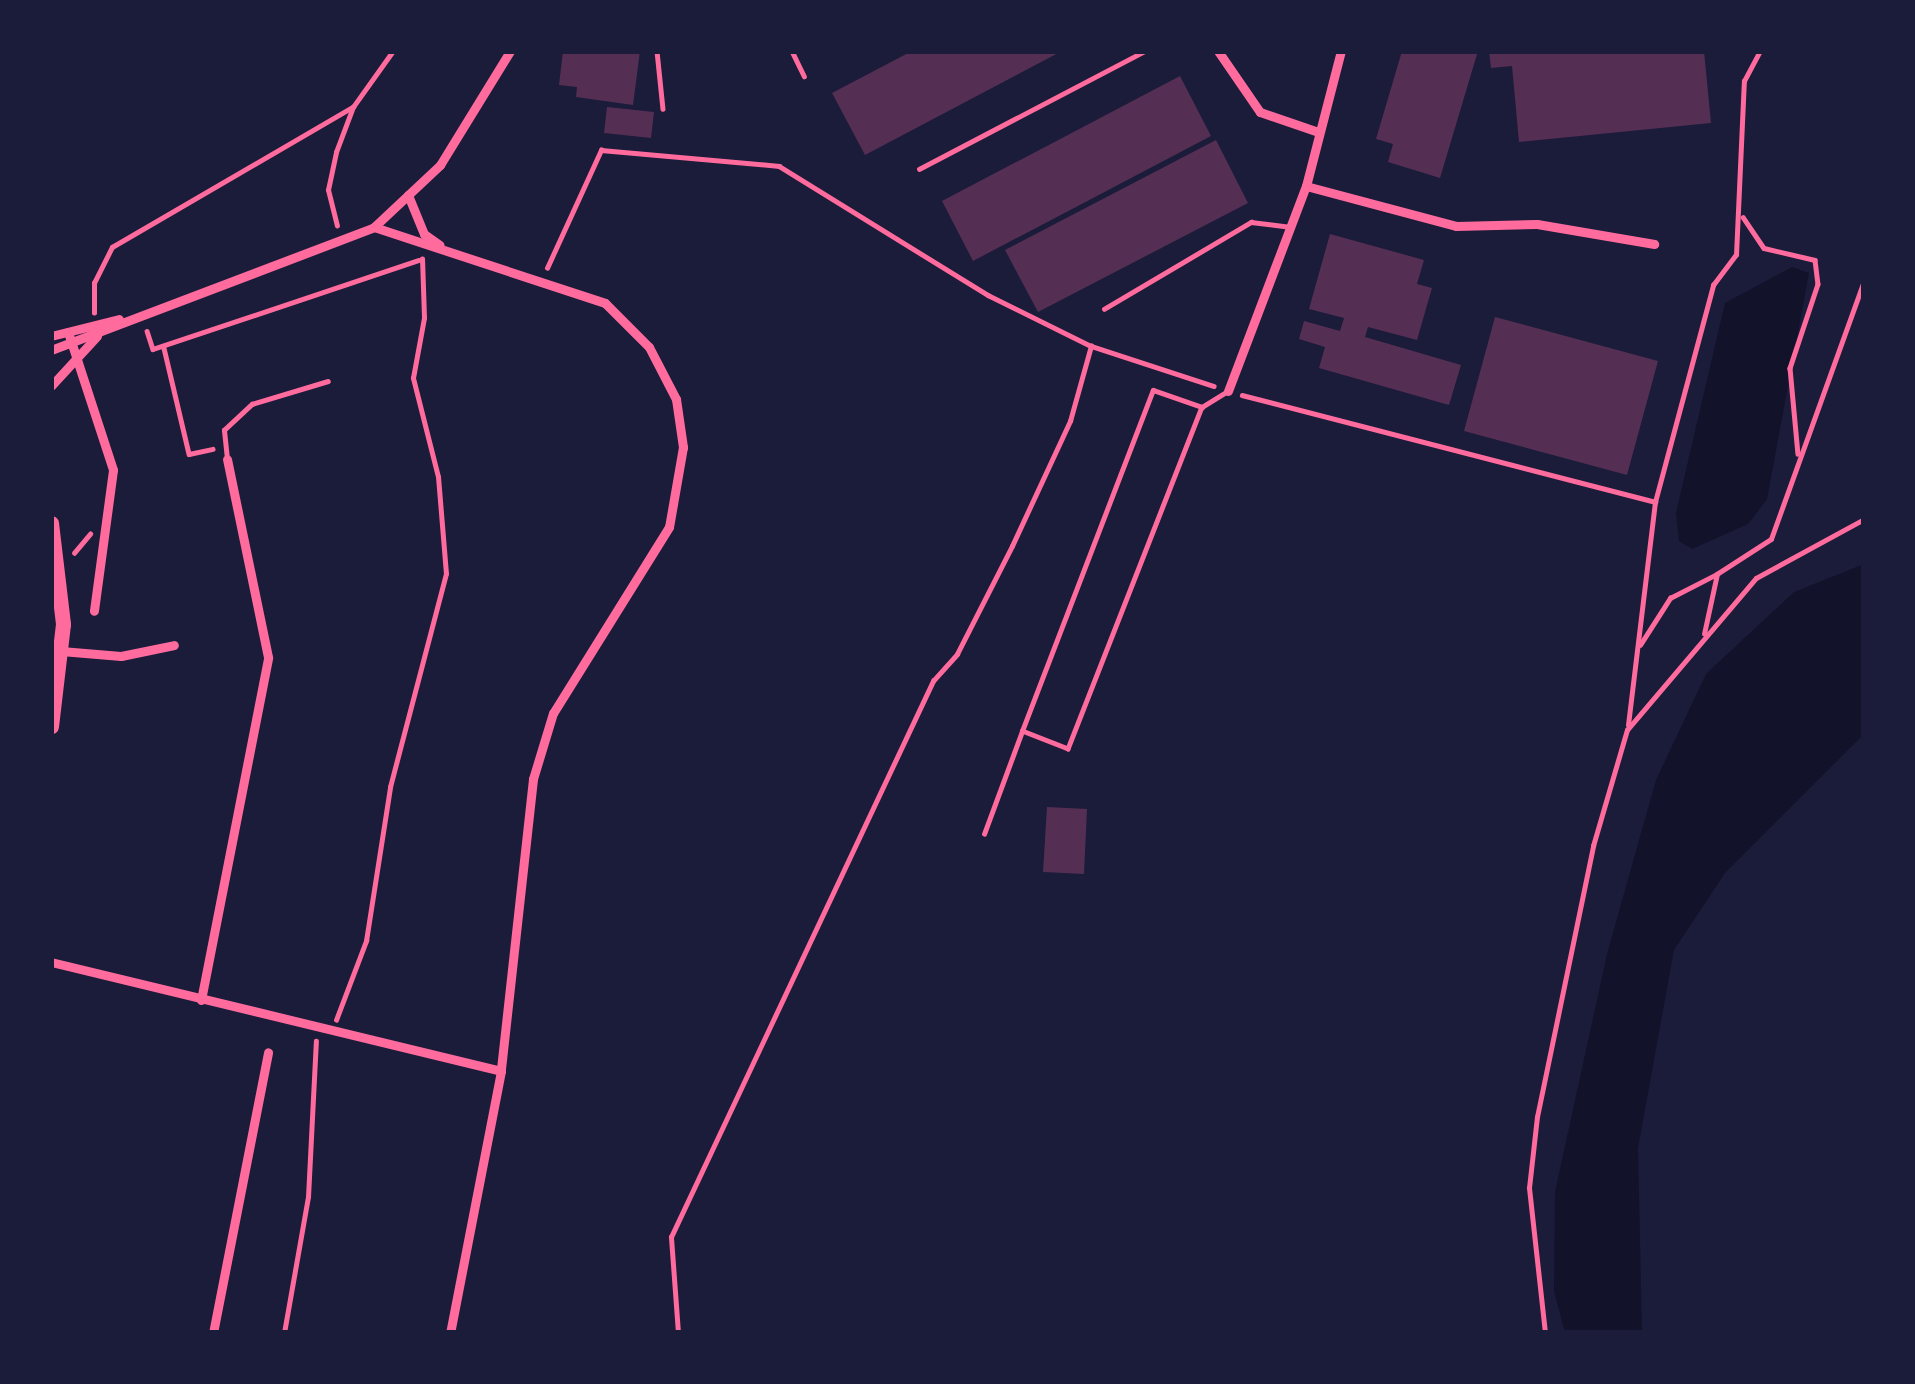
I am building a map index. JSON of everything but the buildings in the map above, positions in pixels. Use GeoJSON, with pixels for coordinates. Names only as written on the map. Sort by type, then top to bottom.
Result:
{"type":"FeatureCollection","features":[{"type":"Feature","properties":{"kind":"main road"},"geometry":{"type":"LineString","coordinates":[[51,523],[59,569],[61,651],[51,726]]}},
{"type":"Feature","properties":{"kind":"street"},"geometry":{"type":"LineString","coordinates":[[51,336],[106,329],[374,227],[440,165],[510,51]]}},
{"type":"Feature","properties":{"kind":"street"},"geometry":{"type":"LineString","coordinates":[[1217,51],[1260,112],[1318,132]]}},
{"type":"Feature","properties":{"kind":"street"},"geometry":{"type":"LineString","coordinates":[[1228,391],[1306,186],[1341,51]]}},
{"type":"Feature","properties":{"kind":"street"},"geometry":{"type":"LineString","coordinates":[[1306,186],[1456,226],[1537,224],[1654,244]]}},
{"type":"Feature","properties":{"kind":"street"},"geometry":{"type":"LineString","coordinates":[[408,195],[424,234],[449,252]]}},
{"type":"Feature","properties":{"kind":"street"},"geometry":{"type":"LineString","coordinates":[[374,227],[605,303],[649,347],[676,399],[683,447],[669,527],[553,713],[533,779],[502,1071],[450,1333]]}},
{"type":"Feature","properties":{"kind":"street"},"geometry":{"type":"LineString","coordinates":[[51,350],[69,336],[142,314]]}},
{"type":"Feature","properties":{"kind":"street"},"geometry":{"type":"LineString","coordinates":[[51,386],[76,353],[106,329]]}},
{"type":"Feature","properties":{"kind":"street"},"geometry":{"type":"LineString","coordinates":[[69,336],[113,470],[94,611]]}},
{"type":"Feature","properties":{"kind":"street"},"geometry":{"type":"LineString","coordinates":[[202,1000],[268,657],[225,453]]}},
{"type":"Feature","properties":{"kind":"street"},"geometry":{"type":"LineString","coordinates":[[61,651],[121,656],[174,645]]}},
{"type":"Feature","properties":{"kind":"street"},"geometry":{"type":"LineString","coordinates":[[51,962],[502,1071]]}},
{"type":"Feature","properties":{"kind":"street"},"geometry":{"type":"LineString","coordinates":[[213,1333],[268,1052]]}},
{"type":"Feature","properties":{"kind":"lane"},"geometry":{"type":"LineString","coordinates":[[657,51],[663,109]]}},
{"type":"Feature","properties":{"kind":"lane"},"geometry":{"type":"LineString","coordinates":[[791,51],[804,76]]}},
{"type":"Feature","properties":{"kind":"lane"},"geometry":{"type":"LineString","coordinates":[[919,169],[1145,51]]}},
{"type":"Feature","properties":{"kind":"lane"},"geometry":{"type":"LineString","coordinates":[[1104,308],[1251,222],[1291,227]]}},
{"type":"Feature","properties":{"kind":"lane"},"geometry":{"type":"LineString","coordinates":[[225,453],[224,430],[252,404],[328,381]]}},
{"type":"Feature","properties":{"kind":"lane"},"geometry":{"type":"LineString","coordinates":[[984,834],[1153,390],[1202,407]]}},
{"type":"Feature","properties":{"kind":"lane"},"geometry":{"type":"LineString","coordinates":[[1022,731],[1068,749],[1202,407],[1228,391]]}},
{"type":"Feature","properties":{"kind":"path"},"geometry":{"type":"LineString","coordinates":[[341,237],[328,190],[353,107],[393,51]]}},
{"type":"Feature","properties":{"kind":"path"},"geometry":{"type":"LineString","coordinates":[[1545,1333],[1528,1188],[1538,1117],[1593,846],[1627,730],[1654,502],[1713,285],[1736,255],[1743,218],[1744,81],[1760,51]]}},
{"type":"Feature","properties":{"kind":"path"},"geometry":{"type":"LineString","coordinates":[[94,305],[99,266],[112,247],[353,107]]}},
{"type":"Feature","properties":{"kind":"path"},"geometry":{"type":"LineString","coordinates":[[542,279],[601,150],[779,166],[988,295],[1091,346],[1228,391],[1654,502]]}},
{"type":"Feature","properties":{"kind":"path"},"geometry":{"type":"LineString","coordinates":[[1743,218],[1764,248],[1814,260],[1818,284],[1790,368],[1798,457]]}},
{"type":"Feature","properties":{"kind":"path"},"geometry":{"type":"LineString","coordinates":[[333,1031],[366,941],[390,787],[446,574],[438,477],[413,379],[424,318],[423,244]]}},
{"type":"Feature","properties":{"kind":"path"},"geometry":{"type":"LineString","coordinates":[[142,314],[153,350],[422,259]]}},
{"type":"Feature","properties":{"kind":"path"},"geometry":{"type":"LineString","coordinates":[[1637,649],[1670,598],[1771,539],[1864,280]]}},
{"type":"Feature","properties":{"kind":"path"},"geometry":{"type":"LineString","coordinates":[[164,346],[189,454],[225,453]]}},
{"type":"Feature","properties":{"kind":"path"},"geometry":{"type":"LineString","coordinates":[[678,1333],[671,1237],[934,681],[957,654],[1012,546],[1070,421],[1091,346]]}},
{"type":"Feature","properties":{"kind":"path"},"geometry":{"type":"LineString","coordinates":[[59,569],[106,517]]}},
{"type":"Feature","properties":{"kind":"path"},"geometry":{"type":"LineString","coordinates":[[1627,730],[1756,578],[1864,519]]}},
{"type":"Feature","properties":{"kind":"path"},"geometry":{"type":"LineString","coordinates":[[1702,639],[1717,574]]}},
{"type":"Feature","properties":{"kind":"path"},"geometry":{"type":"LineString","coordinates":[[284,1333],[308,1197],[317,1027]]}},
{"type":"Feature","properties":{"kind":"shaded area"},"geometry":{"type":"Polygon","coordinates":[[[1792,267],[1809,273],[1767,499],[1748,524],[1692,549],[1679,541],[1676,513],[1725,303],[1792,267]]]}},
{"type":"Feature","properties":{"kind":"shaded area"},"geometry":{"type":"Polygon","coordinates":[[[1864,564],[1864,734],[1725,873],[1674,950],[1638,1148],[1642,1333],[1565,1333],[1554,1291],[1555,1192],[1607,954],[1656,780],[1706,674],[1794,592],[1864,564]]]}}]}
